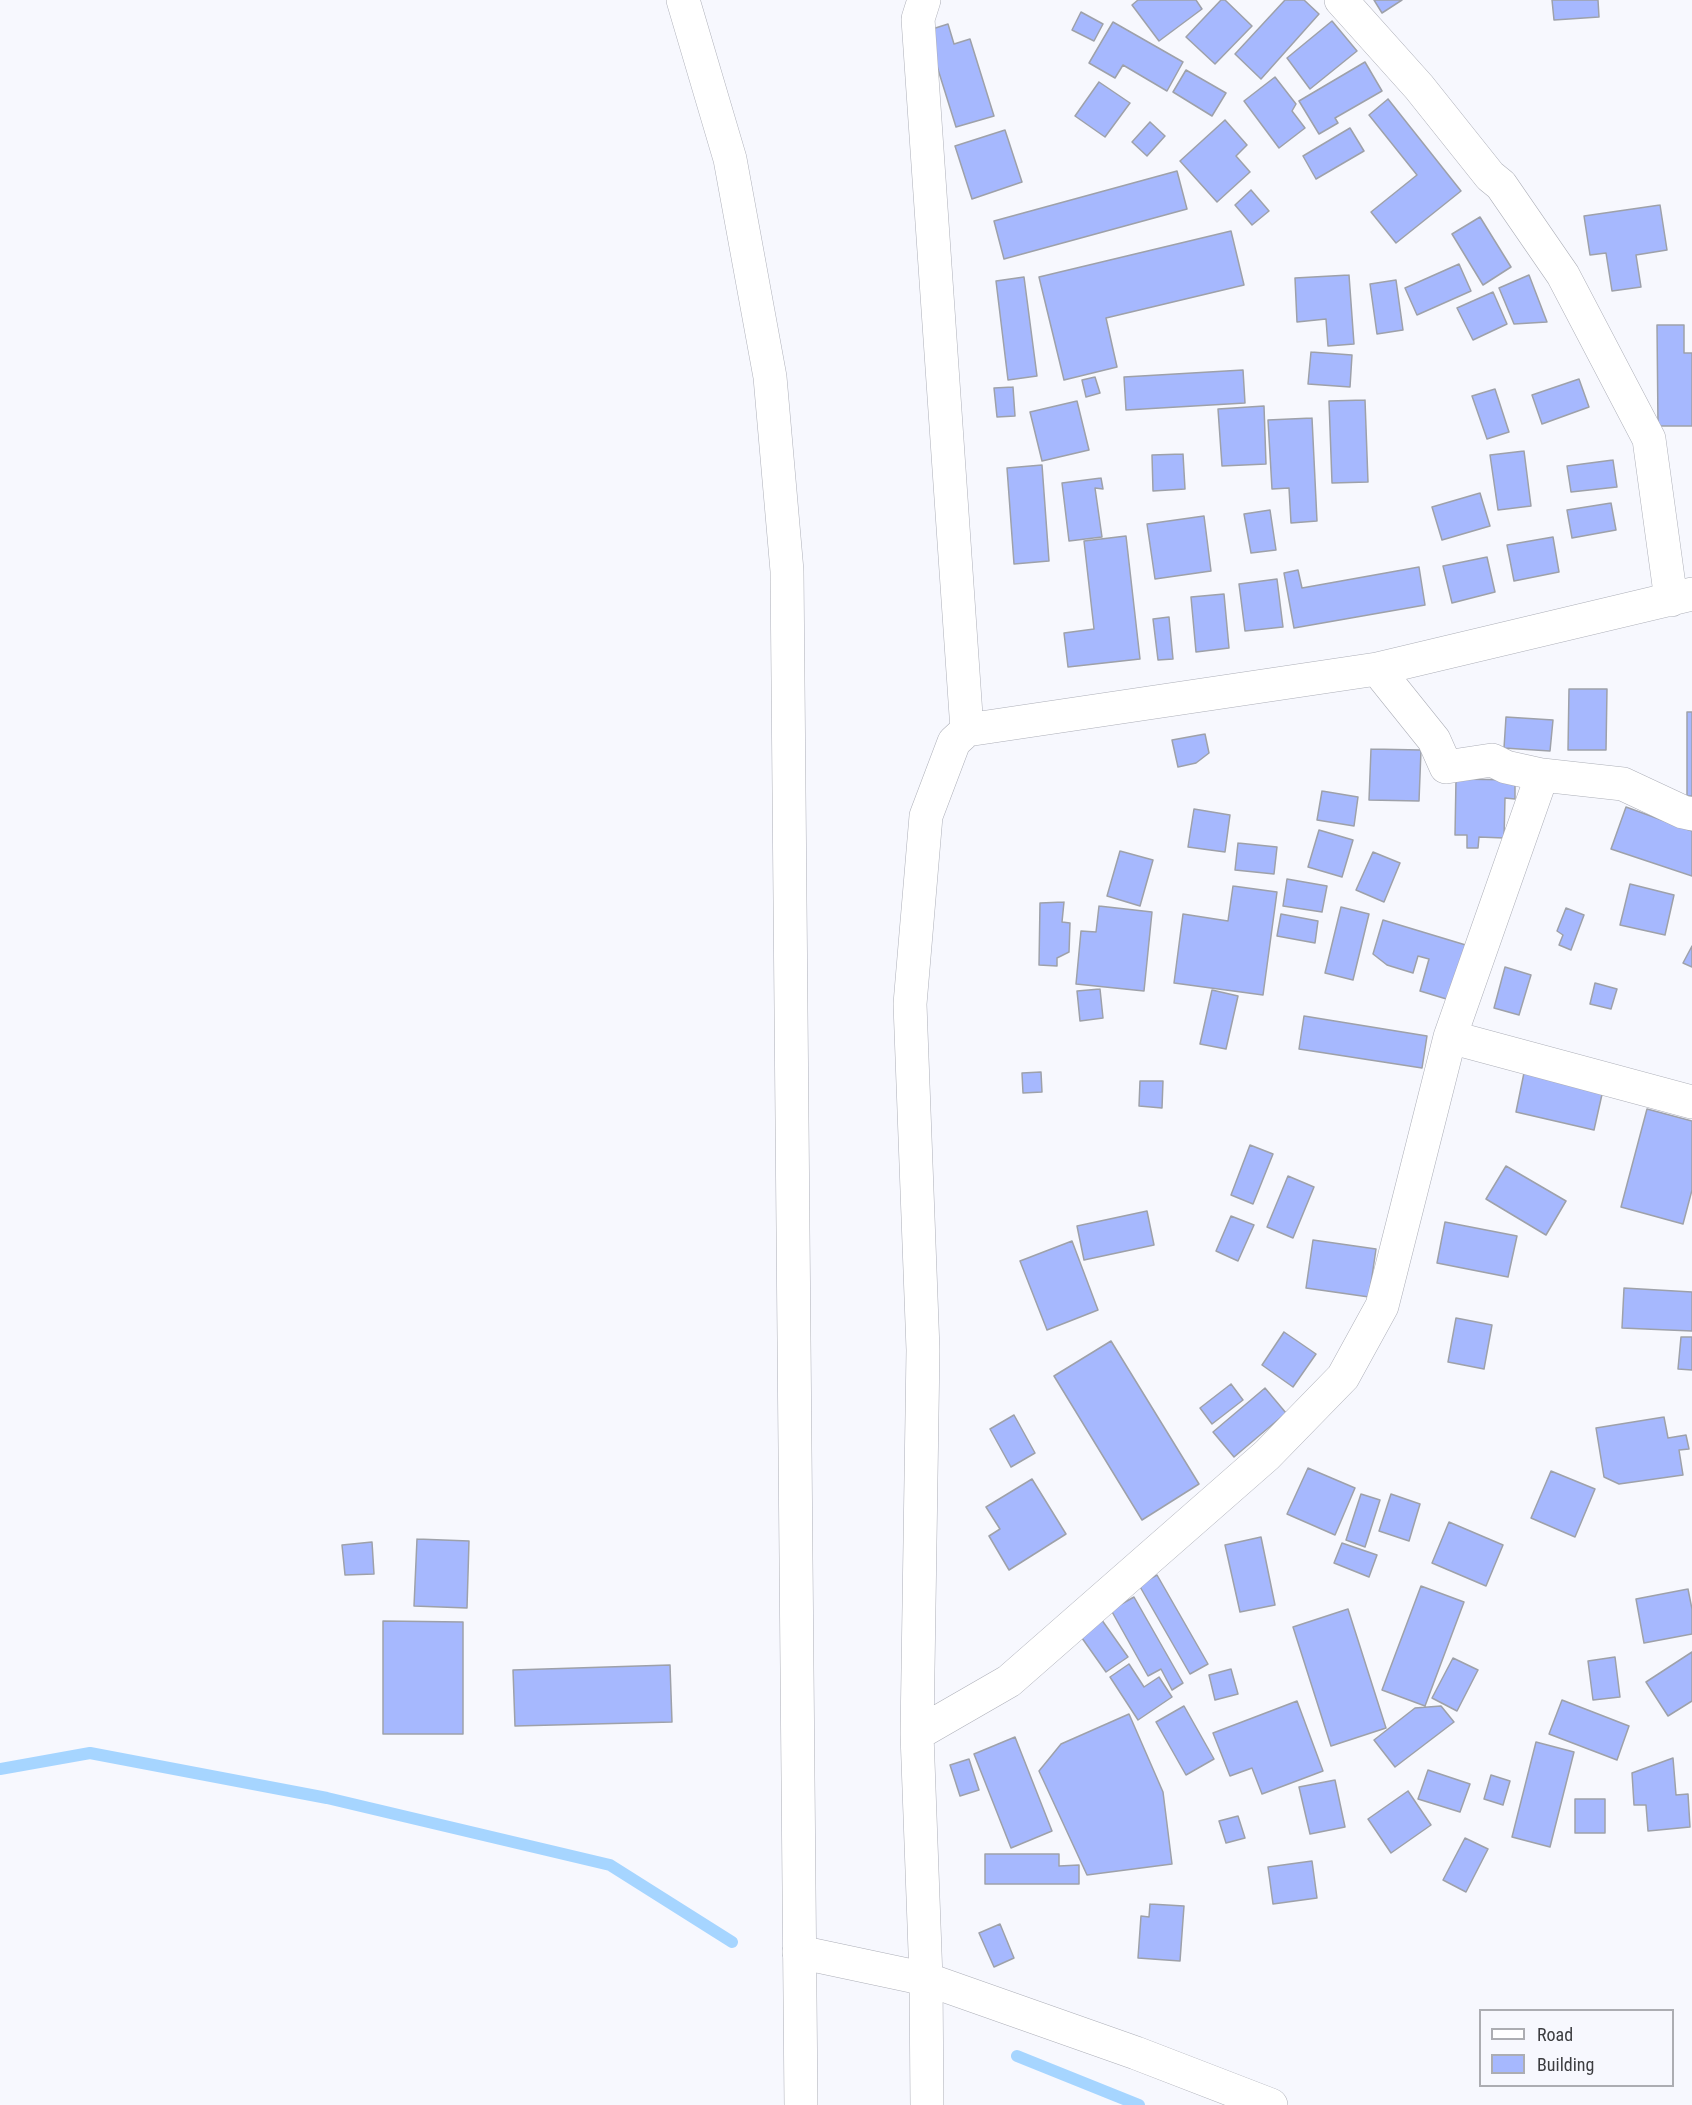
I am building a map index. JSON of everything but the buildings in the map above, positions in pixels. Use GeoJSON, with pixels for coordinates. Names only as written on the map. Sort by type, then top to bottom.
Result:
{"type":"FeatureCollection","features":[{"type":"Feature","properties":{"kind":"main road"},"geometry":{"type":"LineString","coordinates":[[683,0],[730,159],[737,193],[770,377],[787,571],[801,2105]]}},
{"type":"Feature","properties":{"kind":"main road"},"geometry":{"type":"LineString","coordinates":[[924,0],[918,19],[967,730]]}},
{"type":"Feature","properties":{"kind":"main road"},"geometry":{"type":"LineString","coordinates":[[927,2105],[926,1979],[917,1734],[923,1350],[910,1004],[926,816],[954,742],[967,730],[1377,669],[1681,597],[1649,439],[1563,275],[1501,185],[1490,176],[1419,87],[1341,0]]}},
{"type":"Feature","properties":{"kind":"main road"},"geometry":{"type":"LineString","coordinates":[[1377,669],[1434,740],[1446,767],[1492,760],[1506,767],[1542,775],[1623,784],[1692,814]]}},
{"type":"Feature","properties":{"kind":"main road"},"geometry":{"type":"LineString","coordinates":[[917,1734],[1009,1681],[1266,1455],[1343,1377],[1382,1306],[1450,1037],[1542,775]]}},
{"type":"Feature","properties":{"kind":"main road"},"geometry":{"type":"LineString","coordinates":[[1450,1037],[1692,1102]]}},
{"type":"Feature","properties":{"kind":"main road"},"geometry":{"type":"LineString","coordinates":[[799,1952],[926,1979],[1136,2053],[1271,2105]]}},
{"type":"Feature","properties":{"kind":"waterway"},"geometry":{"type":"LineString","coordinates":[[0,1769],[90,1753],[327,1798],[610,1865],[732,1942]]}},
{"type":"Feature","properties":{"kind":"waterway"},"geometry":{"type":"LineString","coordinates":[[1017,2056],[1139,2105]]}}]}
